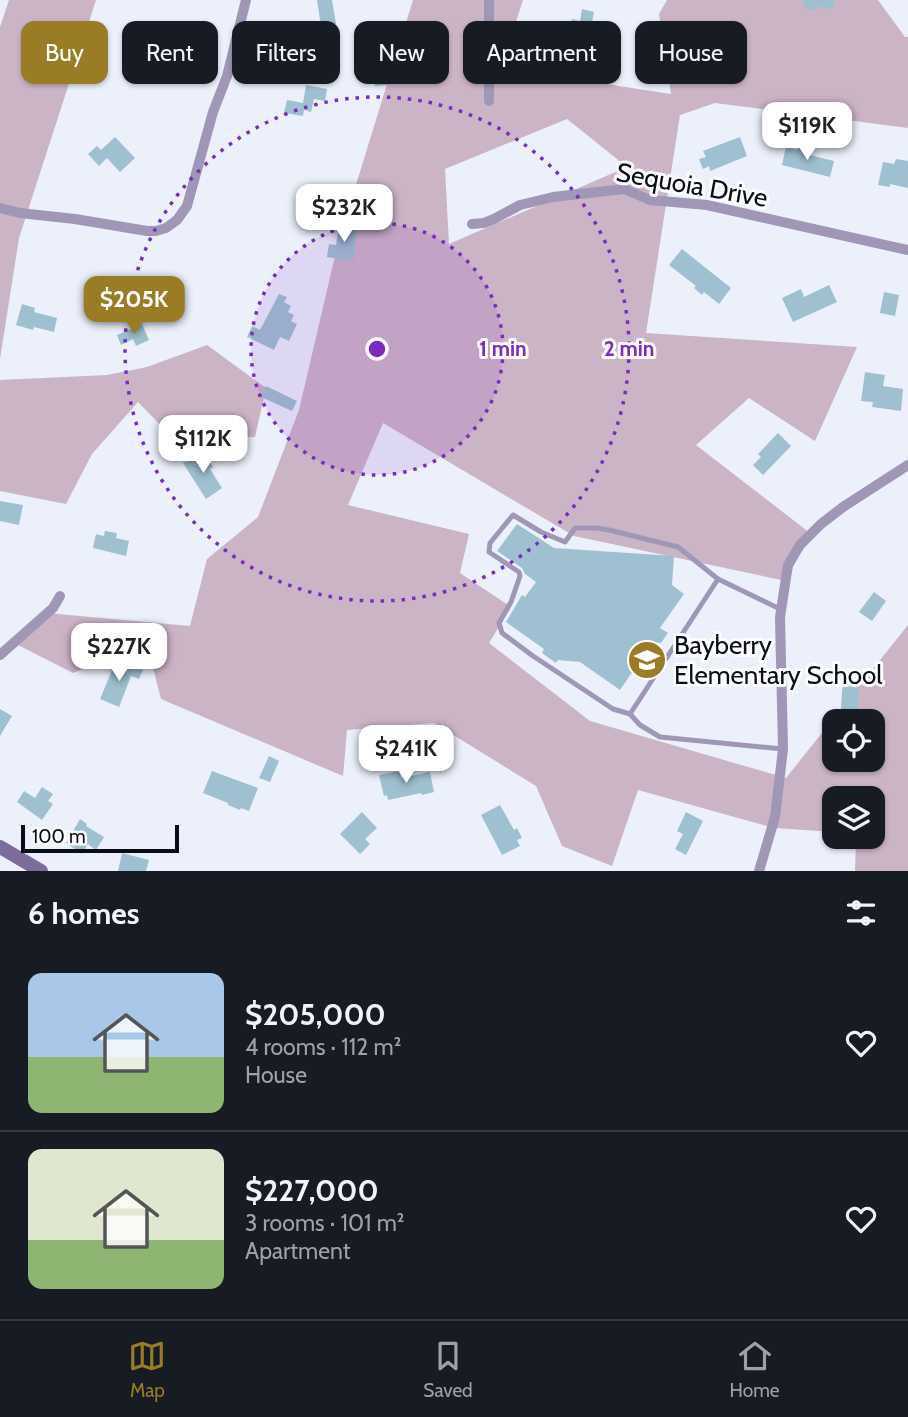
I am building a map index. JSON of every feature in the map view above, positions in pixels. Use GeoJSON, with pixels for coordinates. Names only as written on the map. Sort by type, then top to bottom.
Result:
{"type":"FeatureCollection","features":[{"type":"Feature","properties":{"kind":"main road"},"geometry":{"type":"LineString","coordinates":[[0,847],[41,871]]}},
{"type":"Feature","properties":{"kind":"street"},"geometry":{"type":"LineString","coordinates":[[0,208],[147,231],[166,228],[177,220],[187,205],[213,112],[227,76],[246,0]]}},
{"type":"Feature","properties":{"kind":"street"},"geometry":{"type":"LineString","coordinates":[[489,0],[489,101]]}},
{"type":"Feature","properties":{"kind":"street","name":"Sequoia Drive"},"geometry":{"type":"LineString","coordinates":[[472,224],[484,223],[520,205],[553,197],[624,189],[650,200],[708,205],[908,250]]}},
{"type":"Feature","properties":{"kind":"street"},"geometry":{"type":"LineString","coordinates":[[759,871],[775,817],[783,749],[780,617],[789,565],[800,545],[821,524],[908,465]]}},
{"type":"Feature","properties":{"kind":"street"},"geometry":{"type":"LineString","coordinates":[[0,655],[54,608],[60,596]]}},
{"type":"Feature","properties":{"kind":"lane"},"geometry":{"type":"LineString","coordinates":[[782,610],[718,579],[678,547],[597,528],[575,528],[565,542],[541,532],[513,515],[490,543],[488,552],[519,572],[520,576],[511,602],[499,623],[502,633],[585,692],[613,709],[630,714],[660,737],[783,749]]}},
{"type":"Feature","properties":{"kind":"lane"},"geometry":{"type":"LineString","coordinates":[[630,714],[718,579]]}},
{"type":"Feature","properties":{"kind":"shaded area"},"geometry":{"type":"Polygon","coordinates":[[[9,0],[96,0],[89,21],[21,21],[21,84],[69,84],[19,238],[0,359],[0,27],[9,0]]]}},
{"type":"Feature","properties":{"kind":"shaded area"},"geometry":{"type":"Polygon","coordinates":[[[413,0],[523,0],[516,21],[463,21],[463,84],[606,84],[671,94],[670,84],[747,84],[747,21],[660,21],[659,14],[667,0],[878,0],[905,37],[908,37],[908,128],[715,103],[680,115],[646,333],[857,347],[815,441],[749,398],[696,445],[810,533],[786,581],[574,536],[383,423],[348,505],[469,534],[460,573],[511,607],[489,643],[590,721],[786,778],[822,733],[822,772],[885,772],[885,709],[841,709],[908,625],[908,871],[855,871],[856,849],[885,849],[885,786],[822,786],[822,831],[774,828],[638,790],[612,866],[562,846],[536,786],[434,723],[347,730],[343,776],[161,699],[151,660],[130,651],[73,673],[16,644],[47,613],[190,626],[207,559],[258,517],[299,410],[338,243],[387,84],[449,84],[449,21],[407,21],[413,0]],[[567,119],[445,169],[449,244],[627,167],[567,119]]]}},
{"type":"Feature","properties":{"kind":"shaded area"},"geometry":{"type":"Polygon","coordinates":[[[207,345],[266,388],[255,437],[172,437],[138,402],[92,454],[66,504],[0,491],[0,380],[107,375],[147,367],[207,345]]]}},
{"type":"Feature","properties":{"kind":"building"},"geometry":{"type":"Polygon","coordinates":[[[317,0],[332,0],[336,21],[320,21],[317,0]]]}},
{"type":"Feature","properties":{"kind":"building"},"geometry":{"type":"Polygon","coordinates":[[[803,0],[834,0],[835,7],[829,9],[817,6],[816,10],[805,8],[803,0]]]}},
{"type":"Feature","properties":{"kind":"building"},"geometry":{"type":"Polygon","coordinates":[[[582,9],[594,12],[592,21],[580,21],[582,9]]]}},
{"type":"Feature","properties":{"kind":"building"},"geometry":{"type":"Polygon","coordinates":[[[306,85],[327,89],[325,101],[314,99],[311,112],[304,110],[303,116],[284,113],[287,100],[303,103],[306,85]]]}},
{"type":"Feature","properties":{"kind":"building"},"geometry":{"type":"Polygon","coordinates":[[[115,137],[135,158],[120,172],[107,158],[99,166],[88,154],[97,146],[101,150],[115,137]]]}},
{"type":"Feature","properties":{"kind":"building"},"geometry":{"type":"Polygon","coordinates":[[[740,137],[747,156],[710,171],[709,166],[703,169],[699,159],[706,157],[703,151],[740,137]]]}},
{"type":"Feature","properties":{"kind":"building"},"geometry":{"type":"Polygon","coordinates":[[[799,146],[810,149],[809,155],[834,161],[830,177],[782,165],[786,147],[798,150],[799,146]]]}},
{"type":"Feature","properties":{"kind":"building"},"geometry":{"type":"Polygon","coordinates":[[[896,159],[908,161],[908,188],[890,184],[890,187],[878,185],[883,162],[894,164],[896,159]]]}},
{"type":"Feature","properties":{"kind":"building"},"geometry":{"type":"Polygon","coordinates":[[[348,224],[358,225],[353,261],[327,257],[329,244],[336,245],[339,227],[348,228],[348,224]]]}},
{"type":"Feature","properties":{"kind":"building"},"geometry":{"type":"Polygon","coordinates":[[[682,249],[731,288],[719,304],[704,292],[702,295],[694,288],[696,286],[669,265],[682,249]]]}},
{"type":"Feature","properties":{"kind":"building"},"geometry":{"type":"Polygon","coordinates":[[[829,285],[837,302],[793,322],[782,298],[801,289],[804,297],[829,285]]]}},
{"type":"Feature","properties":{"kind":"building"},"geometry":{"type":"Polygon","coordinates":[[[884,292],[899,295],[895,316],[880,313],[884,292]]]}},
{"type":"Feature","properties":{"kind":"building"},"geometry":{"type":"Polygon","coordinates":[[[279,294],[287,297],[284,302],[291,306],[288,312],[294,315],[291,321],[297,324],[289,341],[280,337],[274,350],[247,337],[252,326],[260,330],[279,294]]]}},
{"type":"Feature","properties":{"kind":"building"},"geometry":{"type":"Polygon","coordinates":[[[22,304],[35,308],[34,312],[57,318],[54,332],[16,325],[22,304]]]}},
{"type":"Feature","properties":{"kind":"building"},"geometry":{"type":"Polygon","coordinates":[[[142,324],[149,340],[136,346],[133,339],[121,345],[117,335],[142,324]]]}},
{"type":"Feature","properties":{"kind":"building"},"geometry":{"type":"Polygon","coordinates":[[[865,372],[885,375],[883,386],[903,389],[901,411],[872,407],[873,402],[861,401],[865,372]]]}},
{"type":"Feature","properties":{"kind":"building"},"geometry":{"type":"Polygon","coordinates":[[[266,386],[297,401],[292,411],[261,397],[266,386]]]}},
{"type":"Feature","properties":{"kind":"building"},"geometry":{"type":"Polygon","coordinates":[[[778,433],[791,446],[763,475],[753,465],[761,457],[758,454],[778,433]]]}},
{"type":"Feature","properties":{"kind":"building"},"geometry":{"type":"Polygon","coordinates":[[[200,453],[213,467],[210,469],[222,488],[206,499],[183,463],[200,453]]]}},
{"type":"Feature","properties":{"kind":"building"},"geometry":{"type":"Polygon","coordinates":[[[0,501],[23,505],[19,525],[0,521],[0,501]]]}},
{"type":"Feature","properties":{"kind":"building"},"geometry":{"type":"Polygon","coordinates":[[[517,524],[554,548],[674,556],[672,585],[684,594],[660,628],[668,633],[661,643],[653,642],[620,690],[580,662],[558,660],[556,663],[542,653],[544,649],[506,622],[522,595],[525,597],[536,582],[525,574],[522,568],[497,551],[517,524]]]}},
{"type":"Feature","properties":{"kind":"building"},"geometry":{"type":"Polygon","coordinates":[[[105,531],[117,533],[116,538],[129,541],[126,556],[93,548],[96,534],[104,536],[105,531]]]}},
{"type":"Feature","properties":{"kind":"building"},"geometry":{"type":"Polygon","coordinates":[[[874,592],[886,601],[872,621],[859,612],[874,592]]]}},
{"type":"Feature","properties":{"kind":"building"},"geometry":{"type":"Polygon","coordinates":[[[119,660],[143,670],[139,679],[131,676],[119,707],[100,699],[119,660]]]}},
{"type":"Feature","properties":{"kind":"building"},"geometry":{"type":"Polygon","coordinates":[[[843,680],[860,681],[858,709],[841,709],[843,680]]]}},
{"type":"Feature","properties":{"kind":"building"},"geometry":{"type":"Polygon","coordinates":[[[0,709],[12,716],[0,736],[0,709]]]}},
{"type":"Feature","properties":{"kind":"building"},"geometry":{"type":"Polygon","coordinates":[[[269,756],[279,761],[270,782],[259,778],[269,756]]]}},
{"type":"Feature","properties":{"kind":"building"},"geometry":{"type":"Polygon","coordinates":[[[212,771],[258,788],[249,811],[240,810],[203,793],[212,771]]]}},
{"type":"Feature","properties":{"kind":"building"},"geometry":{"type":"Polygon","coordinates":[[[400,771],[401,778],[430,772],[434,792],[388,800],[387,795],[384,796],[379,775],[400,771]]]}},
{"type":"Feature","properties":{"kind":"building"},"geometry":{"type":"Polygon","coordinates":[[[42,787],[53,794],[48,801],[53,804],[42,820],[17,802],[24,791],[35,798],[42,787]]]}},
{"type":"Feature","properties":{"kind":"building"},"geometry":{"type":"Polygon","coordinates":[[[500,805],[514,830],[517,828],[522,838],[517,840],[520,846],[502,855],[481,815],[500,805]]]}},
{"type":"Feature","properties":{"kind":"building"},"geometry":{"type":"Polygon","coordinates":[[[362,812],[377,828],[365,839],[370,844],[360,854],[340,834],[362,812]]]}},
{"type":"Feature","properties":{"kind":"building"},"geometry":{"type":"Polygon","coordinates":[[[686,812],[703,821],[686,855],[675,849],[683,834],[677,831],[686,812]]]}},
{"type":"Feature","properties":{"kind":"building"},"geometry":{"type":"Polygon","coordinates":[[[80,819],[104,837],[96,850],[88,844],[82,854],[66,843],[80,819]]]}},
{"type":"Feature","properties":{"kind":"building"},"geometry":{"type":"Polygon","coordinates":[[[122,853],[149,860],[146,871],[118,871],[122,853]]]}},
{"type":"Feature","properties":{"kind":"place","name":"Bayberry Elementary School"},"geometry":{"type":"Point","coordinates":[647,660]}}]}
